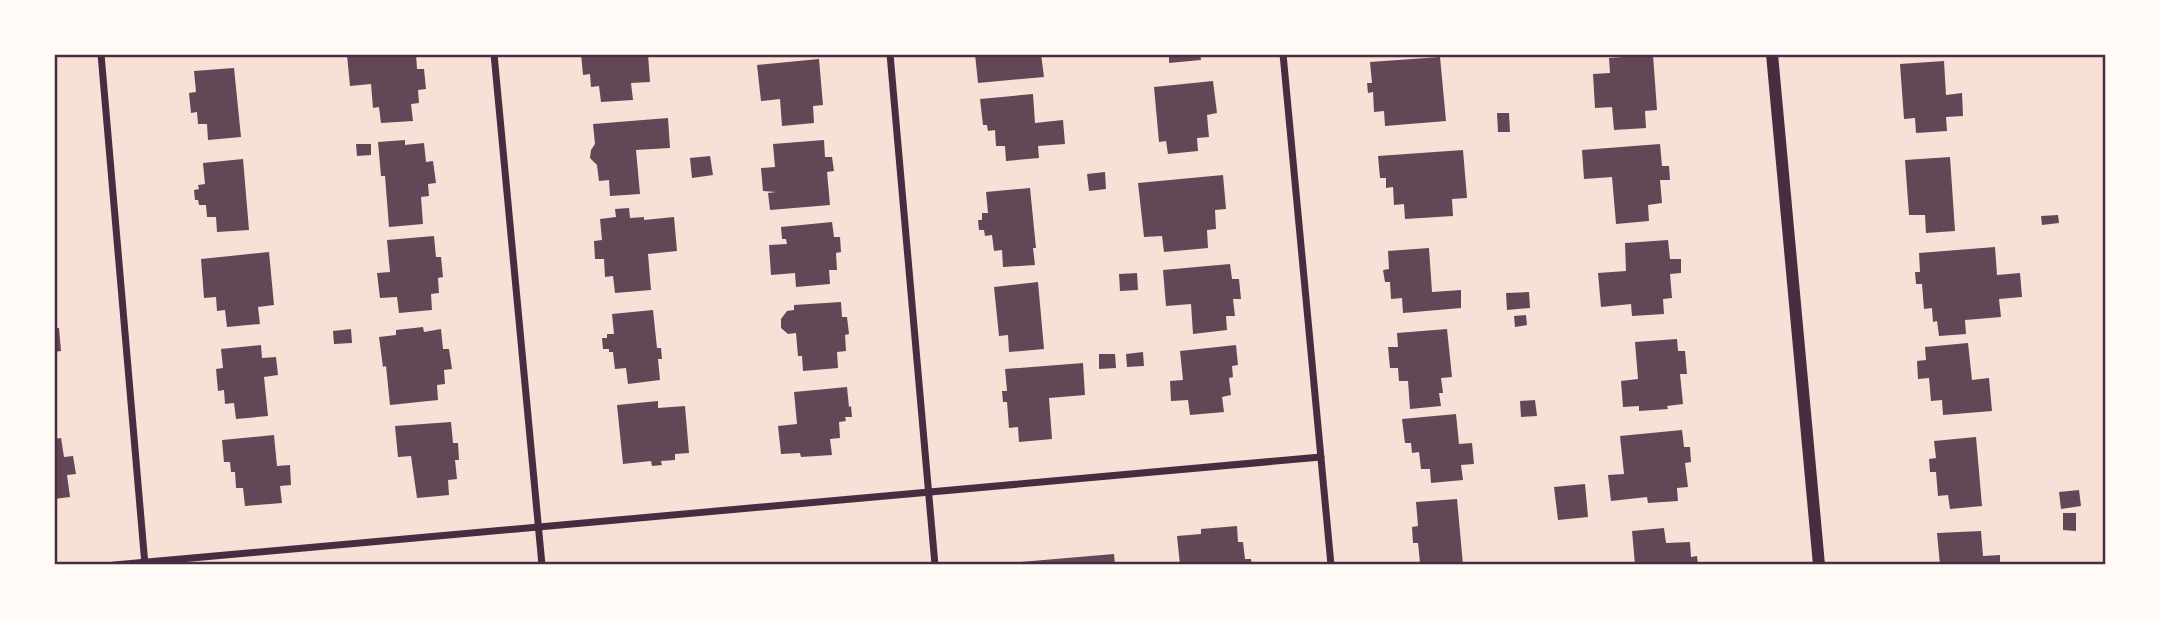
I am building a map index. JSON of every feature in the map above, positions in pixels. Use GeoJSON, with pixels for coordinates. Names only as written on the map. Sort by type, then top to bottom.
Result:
{"type":"FeatureCollection","features":[{"type":"Feature","properties":{"kind":"street"},"geometry":{"type":"LineString","coordinates":[[102,54],[145,563]]}},
{"type":"Feature","properties":{"kind":"street"},"geometry":{"type":"LineString","coordinates":[[494,54],[542,565]]}},
{"type":"Feature","properties":{"kind":"street"},"geometry":{"type":"LineString","coordinates":[[890,54],[935,565]]}},
{"type":"Feature","properties":{"kind":"street"},"geometry":{"type":"LineString","coordinates":[[1283,54],[1331,565]]}},
{"type":"Feature","properties":{"kind":"street"},"geometry":{"type":"LineString","coordinates":[[1772,54],[1819,565]]}},
{"type":"Feature","properties":{"kind":"street"},"geometry":{"type":"LineString","coordinates":[[114,565],[1321,457]]}},
{"type":"Feature","properties":{"kind":"building"},"geometry":{"type":"Polygon","coordinates":[[[416,54],[417,69],[424,69],[426,89],[418,90],[419,103],[411,104],[413,121],[381,123],[379,107],[373,108],[371,84],[350,86],[347,55],[416,54]]]}},
{"type":"Feature","properties":{"kind":"building"},"geometry":{"type":"Polygon","coordinates":[[[581,54],[648,54],[650,82],[631,83],[633,100],[601,102],[599,86],[591,87],[590,74],[583,75],[581,54]]]}},
{"type":"Feature","properties":{"kind":"building"},"geometry":{"type":"Polygon","coordinates":[[[975,54],[1041,54],[1044,77],[978,83],[975,54]]]}},
{"type":"Feature","properties":{"kind":"building"},"geometry":{"type":"Polygon","coordinates":[[[1169,54],[1200,54],[1201,60],[1169,63],[1169,54]]]}},
{"type":"Feature","properties":{"kind":"building"},"geometry":{"type":"Polygon","coordinates":[[[1653,55],[1657,110],[1645,111],[1646,128],[1614,130],[1612,107],[1595,108],[1593,74],[1610,73],[1609,58],[1653,55]]]}},
{"type":"Feature","properties":{"kind":"building"},"geometry":{"type":"Polygon","coordinates":[[[1440,57],[1446,121],[1385,126],[1384,111],[1374,112],[1373,92],[1368,93],[1367,83],[1372,83],[1370,62],[1440,57]]]}},
{"type":"Feature","properties":{"kind":"building"},"geometry":{"type":"Polygon","coordinates":[[[819,59],[823,105],[813,106],[814,123],[782,126],[780,99],[761,101],[757,65],[819,59]]]}},
{"type":"Feature","properties":{"kind":"building"},"geometry":{"type":"Polygon","coordinates":[[[1944,61],[1946,95],[1962,93],[1963,116],[1946,117],[1947,131],[1916,133],[1915,118],[1904,119],[1900,64],[1944,61]]]}},
{"type":"Feature","properties":{"kind":"building"},"geometry":{"type":"Polygon","coordinates":[[[234,68],[241,137],[208,140],[207,124],[198,124],[197,112],[191,113],[189,93],[196,92],[194,71],[234,68]]]}},
{"type":"Feature","properties":{"kind":"building"},"geometry":{"type":"Polygon","coordinates":[[[1213,81],[1217,113],[1207,115],[1209,137],[1197,138],[1198,151],[1168,154],[1166,141],[1159,142],[1154,87],[1213,81]]]}},
{"type":"Feature","properties":{"kind":"building"},"geometry":{"type":"Polygon","coordinates":[[[1033,94],[1035,123],[1063,120],[1065,144],[1038,146],[1039,158],[1006,161],[1005,146],[996,146],[995,130],[988,131],[987,125],[983,125],[980,99],[1033,94]]]}},
{"type":"Feature","properties":{"kind":"building"},"geometry":{"type":"Polygon","coordinates":[[[1497,113],[1509,113],[1510,132],[1498,132],[1497,113]]]}},
{"type":"Feature","properties":{"kind":"building"},"geometry":{"type":"Polygon","coordinates":[[[668,118],[670,148],[636,150],[640,194],[610,196],[609,180],[599,181],[597,165],[590,158],[595,144],[593,124],[668,118]]]}},
{"type":"Feature","properties":{"kind":"building"},"geometry":{"type":"Polygon","coordinates":[[[405,140],[405,145],[424,143],[426,162],[433,161],[436,183],[428,184],[429,196],[421,197],[423,224],[389,227],[385,176],[381,176],[378,142],[405,140]]]}},
{"type":"Feature","properties":{"kind":"building"},"geometry":{"type":"Polygon","coordinates":[[[824,140],[825,157],[832,157],[834,171],[827,172],[830,205],[770,210],[768,193],[776,192],[763,191],[761,168],[775,167],[773,144],[824,140]]]}},
{"type":"Feature","properties":{"kind":"building"},"geometry":{"type":"Polygon","coordinates":[[[356,144],[371,144],[371,155],[357,156],[356,144]]]}},
{"type":"Feature","properties":{"kind":"building"},"geometry":{"type":"Polygon","coordinates":[[[1660,144],[1662,166],[1669,166],[1670,180],[1660,180],[1662,203],[1648,205],[1649,221],[1616,224],[1612,177],[1584,179],[1582,150],[1660,144]]]}},
{"type":"Feature","properties":{"kind":"building"},"geometry":{"type":"Polygon","coordinates":[[[1463,150],[1467,198],[1452,199],[1453,216],[1405,219],[1404,204],[1394,205],[1393,187],[1386,188],[1386,178],[1380,178],[1378,156],[1463,150]]]}},
{"type":"Feature","properties":{"kind":"building"},"geometry":{"type":"Polygon","coordinates":[[[710,156],[713,175],[692,178],[690,158],[710,156]]]}},
{"type":"Feature","properties":{"kind":"building"},"geometry":{"type":"Polygon","coordinates":[[[1950,157],[1955,231],[1926,233],[1925,215],[1909,215],[1905,160],[1950,157]]]}},
{"type":"Feature","properties":{"kind":"building"},"geometry":{"type":"Polygon","coordinates":[[[243,159],[249,230],[217,232],[216,217],[207,217],[206,205],[199,205],[198,200],[195,200],[194,190],[199,189],[198,185],[205,184],[203,163],[243,159]]]}},
{"type":"Feature","properties":{"kind":"building"},"geometry":{"type":"Polygon","coordinates":[[[1105,172],[1106,189],[1089,191],[1087,174],[1105,172]]]}},
{"type":"Feature","properties":{"kind":"building"},"geometry":{"type":"Polygon","coordinates":[[[1223,175],[1226,209],[1215,210],[1216,229],[1207,230],[1208,248],[1164,252],[1162,236],[1144,237],[1138,183],[1223,175]]]}},
{"type":"Feature","properties":{"kind":"building"},"geometry":{"type":"Polygon","coordinates":[[[1030,188],[1035,265],[1003,267],[1002,250],[994,251],[992,235],[985,236],[984,230],[979,230],[978,220],[982,220],[982,213],[988,213],[986,192],[1030,188]]]}},
{"type":"Feature","properties":{"kind":"building"},"geometry":{"type":"Polygon","coordinates":[[[629,208],[630,218],[644,217],[644,220],[674,217],[677,251],[648,254],[651,290],[615,293],[613,276],[605,277],[604,259],[595,259],[594,241],[602,240],[600,219],[616,217],[615,209],[629,208]]]}},
{"type":"Feature","properties":{"kind":"building"},"geometry":{"type":"Polygon","coordinates":[[[2058,215],[2059,223],[2042,225],[2041,216],[2058,215]]]}},
{"type":"Feature","properties":{"kind":"building"},"geometry":{"type":"Polygon","coordinates":[[[832,222],[834,237],[840,237],[841,252],[836,253],[837,270],[829,270],[830,284],[796,287],[795,273],[771,275],[769,245],[787,244],[786,239],[782,239],[781,227],[832,222]]]}},
{"type":"Feature","properties":{"kind":"building"},"geometry":{"type":"Polygon","coordinates":[[[434,236],[436,257],[441,257],[443,277],[438,278],[439,293],[431,294],[432,310],[399,313],[397,297],[380,298],[377,273],[390,272],[387,240],[434,236]]]}},
{"type":"Feature","properties":{"kind":"building"},"geometry":{"type":"Polygon","coordinates":[[[1668,240],[1670,259],[1681,259],[1681,273],[1670,274],[1672,298],[1663,299],[1664,314],[1632,316],[1631,304],[1601,307],[1598,273],[1626,271],[1625,243],[1668,240]]]}},
{"type":"Feature","properties":{"kind":"building"},"geometry":{"type":"Polygon","coordinates":[[[1995,247],[1997,275],[2020,273],[2022,297],[1999,299],[2001,317],[1965,320],[1966,334],[1939,336],[1937,321],[1933,322],[1932,308],[1924,309],[1922,284],[1916,284],[1915,272],[1920,272],[1919,253],[1995,247]]]}},
{"type":"Feature","properties":{"kind":"building"},"geometry":{"type":"Polygon","coordinates":[[[1429,248],[1432,292],[1461,290],[1461,308],[1403,313],[1402,298],[1391,299],[1390,282],[1385,282],[1383,270],[1389,269],[1388,251],[1429,248]]]}},
{"type":"Feature","properties":{"kind":"building"},"geometry":{"type":"Polygon","coordinates":[[[269,252],[274,305],[258,307],[260,324],[227,327],[225,310],[217,311],[216,297],[204,298],[201,259],[269,252]]]}},
{"type":"Feature","properties":{"kind":"building"},"geometry":{"type":"Polygon","coordinates":[[[1230,264],[1232,279],[1239,279],[1241,299],[1233,299],[1235,316],[1226,316],[1227,330],[1193,334],[1191,304],[1166,306],[1163,270],[1230,264]]]}},
{"type":"Feature","properties":{"kind":"building"},"geometry":{"type":"Polygon","coordinates":[[[1137,273],[1138,290],[1120,291],[1119,274],[1137,273]]]}},
{"type":"Feature","properties":{"kind":"building"},"geometry":{"type":"Polygon","coordinates":[[[1038,282],[1044,349],[1009,352],[1008,335],[999,336],[994,287],[1038,282]]]}},
{"type":"Feature","properties":{"kind":"building"},"geometry":{"type":"Polygon","coordinates":[[[1529,292],[1530,308],[1507,310],[1506,293],[1529,292]]]}},
{"type":"Feature","properties":{"kind":"building"},"geometry":{"type":"Polygon","coordinates":[[[841,302],[842,317],[847,317],[849,334],[845,335],[846,351],[837,352],[838,368],[803,371],[802,356],[798,356],[796,333],[788,334],[781,328],[781,319],[787,311],[794,310],[794,305],[841,302]]]}},
{"type":"Feature","properties":{"kind":"building"},"geometry":{"type":"Polygon","coordinates":[[[653,310],[657,348],[661,348],[662,359],[658,359],[660,380],[628,384],[626,368],[615,369],[613,352],[603,349],[602,338],[607,338],[607,334],[614,334],[612,314],[653,310]]]}},
{"type":"Feature","properties":{"kind":"building"},"geometry":{"type":"Polygon","coordinates":[[[1526,315],[1527,325],[1515,327],[1514,316],[1526,315]]]}},
{"type":"Feature","properties":{"kind":"building"},"geometry":{"type":"Polygon","coordinates":[[[423,327],[424,332],[441,329],[443,349],[449,349],[452,369],[444,370],[445,384],[437,385],[438,400],[390,405],[386,366],[383,367],[379,337],[396,335],[396,330],[423,327]]]}},
{"type":"Feature","properties":{"kind":"building"},"geometry":{"type":"Polygon","coordinates":[[[54,328],[59,328],[61,351],[54,352],[54,328]]]}},
{"type":"Feature","properties":{"kind":"building"},"geometry":{"type":"Polygon","coordinates":[[[351,329],[352,343],[334,344],[333,331],[351,329]]]}},
{"type":"Feature","properties":{"kind":"building"},"geometry":{"type":"Polygon","coordinates":[[[1447,329],[1452,377],[1441,378],[1441,406],[1410,409],[1408,381],[1399,381],[1398,368],[1390,368],[1388,347],[1398,347],[1397,333],[1447,329]]]}},
{"type":"Feature","properties":{"kind":"building"},"geometry":{"type":"Polygon","coordinates":[[[1677,339],[1678,351],[1685,351],[1687,374],[1680,374],[1683,404],[1667,406],[1668,409],[1639,411],[1639,406],[1623,407],[1621,381],[1638,379],[1635,342],[1677,339]]]}},
{"type":"Feature","properties":{"kind":"building"},"geometry":{"type":"Polygon","coordinates":[[[1968,343],[1972,380],[1989,378],[1992,411],[1943,415],[1942,400],[1931,401],[1929,378],[1918,379],[1917,361],[1926,360],[1925,347],[1968,343]]]}},
{"type":"Feature","properties":{"kind":"building"},"geometry":{"type":"Polygon","coordinates":[[[261,345],[262,358],[276,357],[278,375],[264,377],[268,416],[236,419],[234,403],[225,404],[224,390],[218,391],[216,369],[223,368],[221,349],[261,345]]]}},
{"type":"Feature","properties":{"kind":"building"},"geometry":{"type":"Polygon","coordinates":[[[1236,345],[1238,365],[1232,366],[1233,377],[1229,378],[1231,395],[1222,397],[1224,412],[1190,415],[1188,400],[1171,401],[1170,381],[1183,380],[1180,351],[1236,345]]]}},
{"type":"Feature","properties":{"kind":"building"},"geometry":{"type":"Polygon","coordinates":[[[1143,352],[1144,366],[1127,367],[1126,354],[1143,352]]]}},
{"type":"Feature","properties":{"kind":"building"},"geometry":{"type":"Polygon","coordinates":[[[1099,354],[1115,354],[1116,368],[1099,369],[1099,354]]]}},
{"type":"Feature","properties":{"kind":"building"},"geometry":{"type":"Polygon","coordinates":[[[1083,363],[1085,395],[1049,398],[1052,439],[1019,442],[1018,427],[1009,428],[1007,402],[1003,402],[1002,391],[1007,391],[1005,369],[1083,363]]]}},
{"type":"Feature","properties":{"kind":"building"},"geometry":{"type":"Polygon","coordinates":[[[847,387],[852,417],[845,417],[846,421],[839,422],[840,438],[830,439],[832,455],[801,457],[800,453],[781,454],[778,426],[797,424],[794,392],[847,387]]]}},
{"type":"Feature","properties":{"kind":"building"},"geometry":{"type":"Polygon","coordinates":[[[1535,400],[1537,416],[1521,417],[1520,401],[1535,400]]]}},
{"type":"Feature","properties":{"kind":"building"},"geometry":{"type":"Polygon","coordinates":[[[658,401],[658,408],[685,406],[689,453],[675,454],[675,460],[661,461],[662,465],[652,466],[651,461],[623,464],[617,405],[658,401]]]}},
{"type":"Feature","properties":{"kind":"building"},"geometry":{"type":"Polygon","coordinates":[[[1456,414],[1459,444],[1472,443],[1474,464],[1461,465],[1463,480],[1431,483],[1430,469],[1421,469],[1419,452],[1412,453],[1411,443],[1405,443],[1402,419],[1456,414]]]}},
{"type":"Feature","properties":{"kind":"building"},"geometry":{"type":"Polygon","coordinates":[[[451,422],[453,443],[458,443],[459,460],[455,460],[457,479],[448,480],[449,495],[417,498],[411,456],[398,457],[395,426],[451,422]]]}},
{"type":"Feature","properties":{"kind":"building"},"geometry":{"type":"Polygon","coordinates":[[[1682,430],[1684,447],[1690,447],[1691,462],[1685,463],[1688,487],[1677,488],[1678,501],[1648,503],[1647,497],[1611,501],[1608,475],[1624,474],[1620,436],[1682,430]]]}},
{"type":"Feature","properties":{"kind":"building"},"geometry":{"type":"Polygon","coordinates":[[[274,435],[277,466],[290,465],[291,485],[280,486],[282,503],[245,506],[243,488],[236,488],[235,472],[231,472],[230,462],[224,462],[222,440],[274,435]]]}},
{"type":"Feature","properties":{"kind":"building"},"geometry":{"type":"Polygon","coordinates":[[[1976,437],[1982,506],[1950,509],[1948,495],[1938,496],[1936,472],[1930,472],[1929,459],[1936,458],[1934,441],[1976,437]]]}},
{"type":"Feature","properties":{"kind":"building"},"geometry":{"type":"Polygon","coordinates":[[[61,438],[64,457],[73,456],[76,474],[67,475],[70,497],[54,499],[54,439],[61,438]]]}},
{"type":"Feature","properties":{"kind":"building"},"geometry":{"type":"Polygon","coordinates":[[[1585,484],[1588,517],[1558,520],[1554,487],[1585,484]]]}},
{"type":"Feature","properties":{"kind":"building"},"geometry":{"type":"Polygon","coordinates":[[[2079,490],[2081,506],[2061,509],[2059,492],[2079,490]]]}},
{"type":"Feature","properties":{"kind":"building"},"geometry":{"type":"Polygon","coordinates":[[[1457,499],[1463,565],[1420,563],[1418,543],[1413,543],[1412,527],[1418,526],[1416,502],[1457,499]]]}},
{"type":"Feature","properties":{"kind":"building"},"geometry":{"type":"Polygon","coordinates":[[[2063,513],[2076,513],[2076,531],[2063,530],[2063,513]]]}},
{"type":"Feature","properties":{"kind":"building"},"geometry":{"type":"Polygon","coordinates":[[[1237,526],[1238,542],[1243,542],[1245,559],[1251,559],[1252,565],[1180,565],[1177,536],[1201,534],[1201,529],[1237,526]]]}},
{"type":"Feature","properties":{"kind":"building"},"geometry":{"type":"Polygon","coordinates":[[[1664,528],[1666,543],[1690,542],[1691,557],[1697,556],[1698,565],[1635,565],[1632,531],[1664,528]]]}},
{"type":"Feature","properties":{"kind":"building"},"geometry":{"type":"Polygon","coordinates":[[[1981,531],[1983,556],[2000,555],[2000,565],[1940,565],[1937,533],[1981,531]]]}},
{"type":"Feature","properties":{"kind":"building"},"geometry":{"type":"Polygon","coordinates":[[[1114,554],[1115,565],[1020,565],[1020,562],[1114,554]]]}}]}
